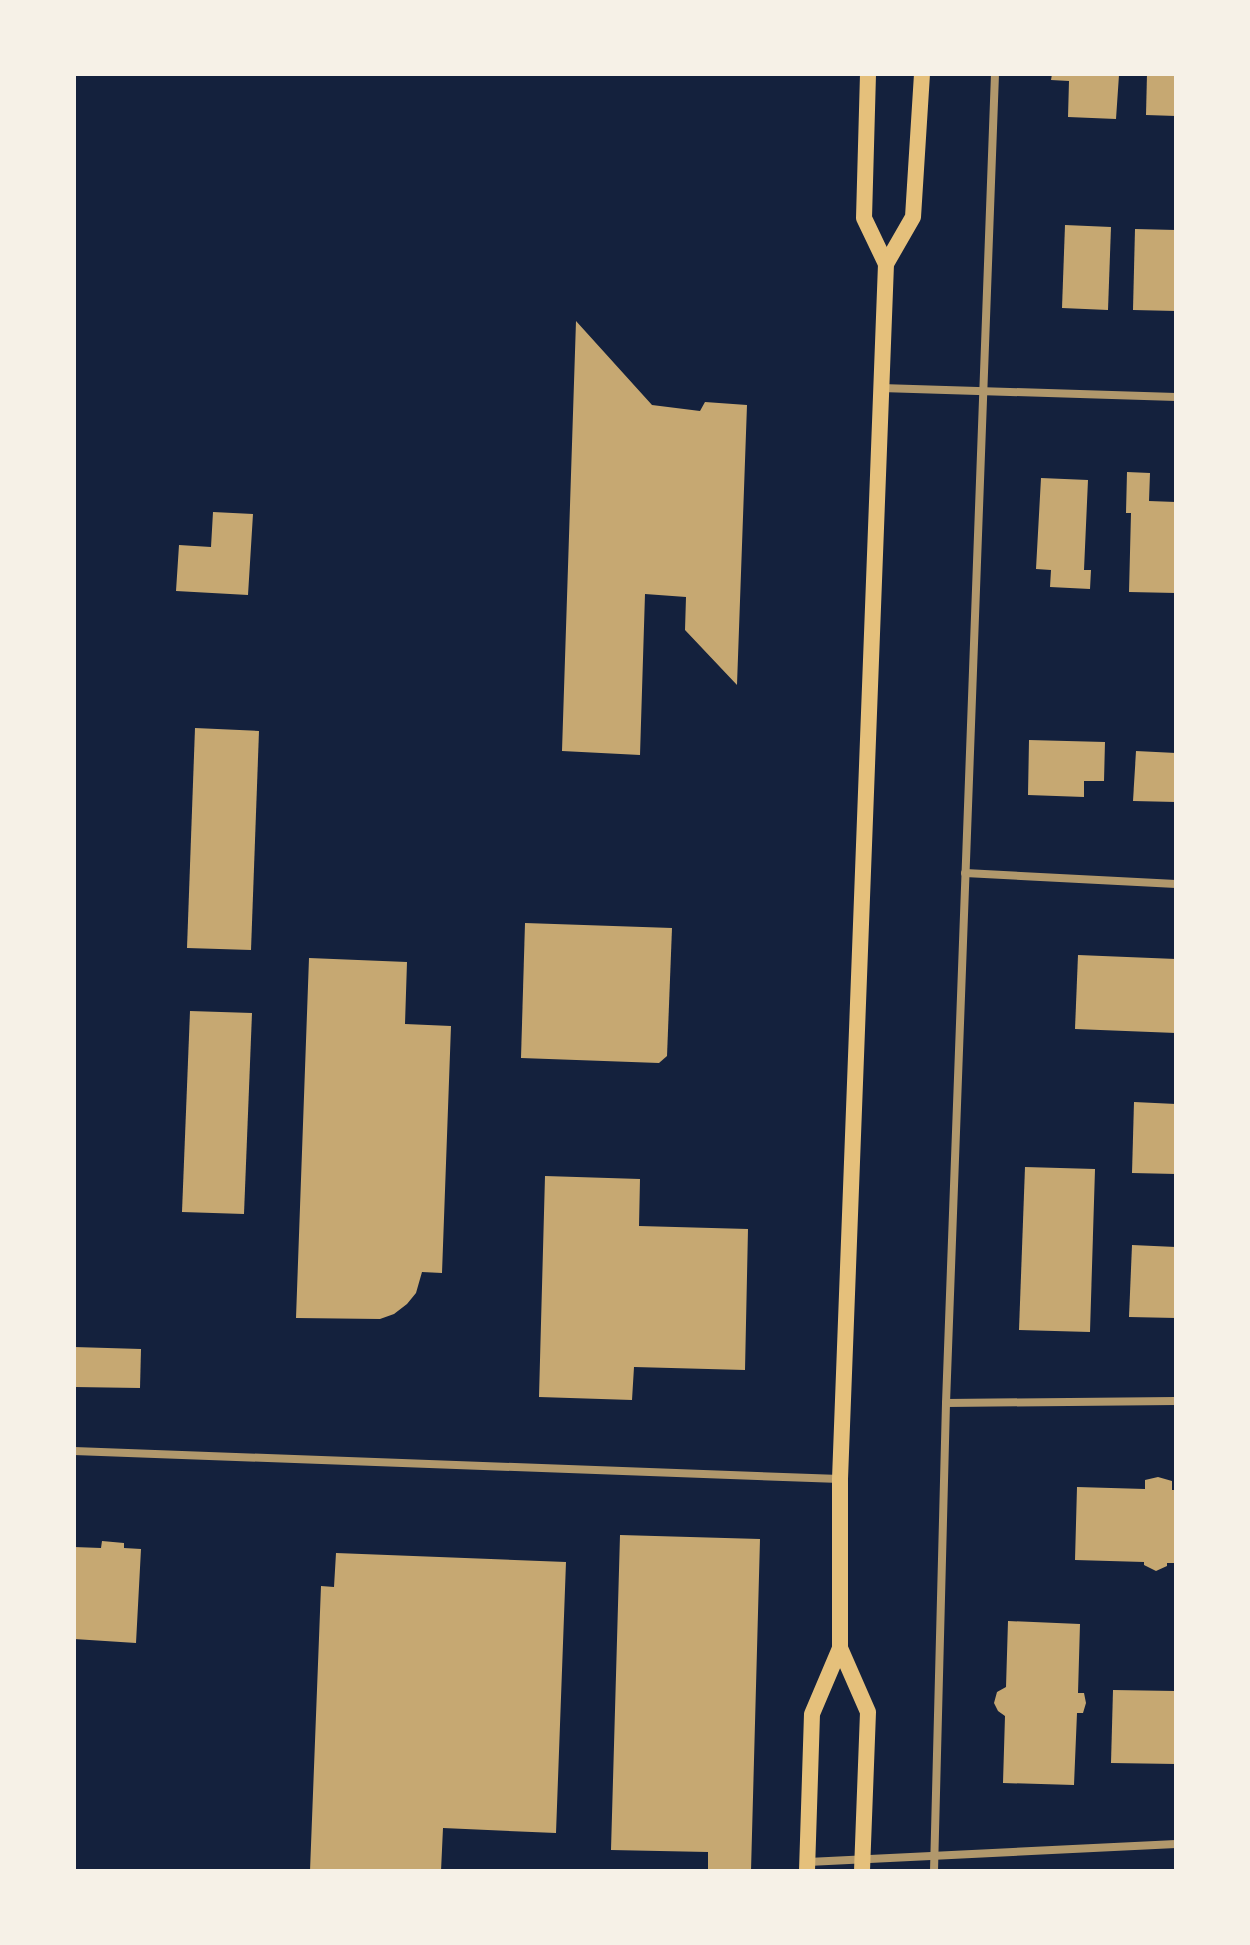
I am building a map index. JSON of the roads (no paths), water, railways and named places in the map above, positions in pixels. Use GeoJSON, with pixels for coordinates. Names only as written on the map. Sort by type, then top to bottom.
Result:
{"type":"FeatureCollection","features":[{"type":"Feature","properties":{"kind":"main road"},"geometry":{"type":"LineString","coordinates":[[868,74],[864,218],[886,264]]}},
{"type":"Feature","properties":{"kind":"main road"},"geometry":{"type":"LineString","coordinates":[[807,1866],[812,1714],[840,1648],[840,1479],[886,264],[913,217],[922,74]]}},
{"type":"Feature","properties":{"kind":"main road"},"geometry":{"type":"LineString","coordinates":[[840,1648],[868,1712],[862,1865]]}},
{"type":"Feature","properties":{"kind":"street"},"geometry":{"type":"LineString","coordinates":[[934,1871],[946,1403],[995,74]]}},
{"type":"Feature","properties":{"kind":"street"},"geometry":{"type":"LineString","coordinates":[[880,388],[1176,397]]}},
{"type":"Feature","properties":{"kind":"street"},"geometry":{"type":"LineString","coordinates":[[965,873],[1176,884]]}},
{"type":"Feature","properties":{"kind":"street"},"geometry":{"type":"LineString","coordinates":[[946,1403],[1176,1401]]}},
{"type":"Feature","properties":{"kind":"street"},"geometry":{"type":"LineString","coordinates":[[74,1451],[840,1479]]}},
{"type":"Feature","properties":{"kind":"street"},"geometry":{"type":"LineString","coordinates":[[807,1866],[1176,1844]]}}]}
